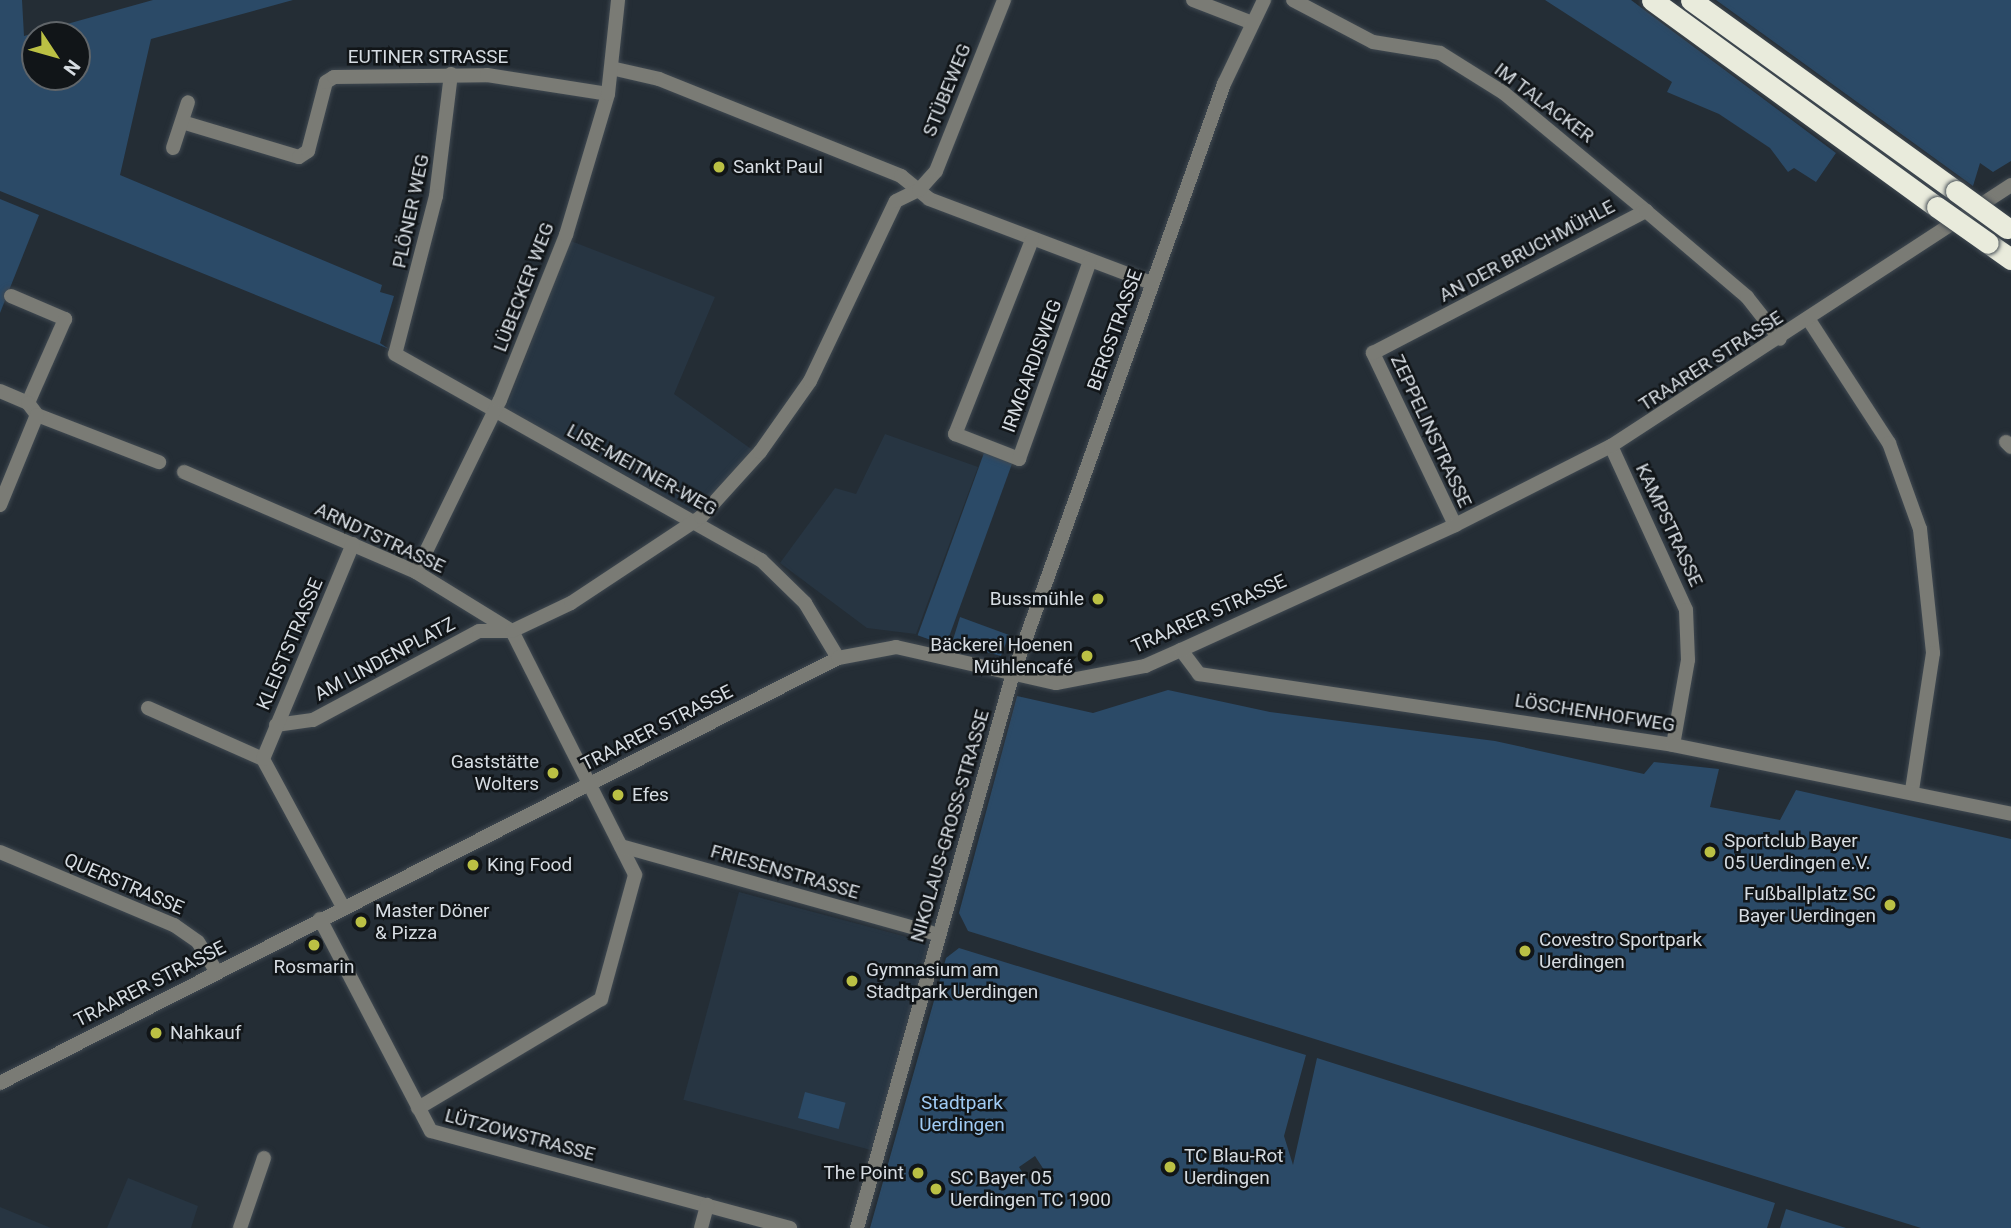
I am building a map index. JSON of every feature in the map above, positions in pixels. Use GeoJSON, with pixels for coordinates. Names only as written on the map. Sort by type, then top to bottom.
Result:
{"type":"FeatureCollection","features":[{"type":"Feature","properties":{"kind":"highway"},"geometry":{"type":"LineString","coordinates":[[1652,0],[2011,259]]}},
{"type":"Feature","properties":{"kind":"highway"},"geometry":{"type":"LineString","coordinates":[[1691,0],[2009,230]]}},
{"type":"Feature","properties":{"kind":"street","name":"LÜBECKER WEG"},"geometry":{"type":"LineString","coordinates":[[416,572],[496,409],[566,235],[608,94],[618,0]]}},
{"type":"Feature","properties":{"kind":"street","name":"STÜBEWEG"},"geometry":{"type":"LineString","coordinates":[[512,631],[630,569],[695,521],[760,452],[810,381],[896,201],[919,190],[936,171],[1004,0]]}},
{"type":"Feature","properties":{"kind":"street"},"geometry":{"type":"LineString","coordinates":[[1193,0],[1250,22]]}},
{"type":"Feature","properties":{"kind":"street","name":"BERGSTRASSE"},"geometry":{"type":"LineString","coordinates":[[1012,677],[1151,283],[1250,22],[1264,0]]}},
{"type":"Feature","properties":{"kind":"street","name":"IM TALACKER"},"geometry":{"type":"LineString","coordinates":[[1293,0],[1373,42],[1422,47],[1451,60],[1514,100],[1646,211]]}},
{"type":"Feature","properties":{"kind":"street"},"geometry":{"type":"LineString","coordinates":[[611,68],[659,79],[901,176],[919,190],[1032,240],[1151,283]]}},
{"type":"Feature","properties":{"kind":"street","name":"EUTINER STRASSE"},"geometry":{"type":"LineString","coordinates":[[182,122],[299,157],[308,151],[326,82],[334,77],[451,74],[540,79],[608,94]]}},
{"type":"Feature","properties":{"kind":"street","name":"PLÖNER WEG"},"geometry":{"type":"LineString","coordinates":[[395,354],[436,195],[451,74]]}},
{"type":"Feature","properties":{"kind":"street"},"geometry":{"type":"LineString","coordinates":[[173,148],[188,102]]}},
{"type":"Feature","properties":{"kind":"street","name":"TRAARER STRASSE"},"geometry":{"type":"LineString","coordinates":[[0,1083],[216,971],[838,658],[896,647],[1012,677],[1086,681],[1181,650],[1455,525],[1611,446],[1810,320],[2011,185]]}},
{"type":"Feature","properties":{"kind":"street","name":"AN DER BRUCHMÜHLE"},"geometry":{"type":"LineString","coordinates":[[1373,353],[1646,211],[1746,297],[1780,339]]}},
{"type":"Feature","properties":{"kind":"street","name":"IRMGARDISWEG"},"geometry":{"type":"LineString","coordinates":[[1032,240],[955,434],[1019,459],[1090,261]]}},
{"type":"Feature","properties":{"kind":"street"},"geometry":{"type":"LineString","coordinates":[[0,505],[65,319],[10,296]]}},
{"type":"Feature","properties":{"kind":"street"},"geometry":{"type":"LineString","coordinates":[[1810,320],[1889,443],[1920,529],[1933,653],[1912,790]]}},
{"type":"Feature","properties":{"kind":"street","name":"ZEPPELINSTRASSE"},"geometry":{"type":"LineString","coordinates":[[1373,353],[1455,525]]}},
{"type":"Feature","properties":{"kind":"street","name":"LISE-MEITNER-WEG"},"geometry":{"type":"LineString","coordinates":[[395,354],[695,521],[777,573],[805,603],[838,658]]}},
{"type":"Feature","properties":{"kind":"street"},"geometry":{"type":"LineString","coordinates":[[0,391],[33,409],[159,462]]}},
{"type":"Feature","properties":{"kind":"street","name":"KAMPSTRASSE"},"geometry":{"type":"LineString","coordinates":[[1611,446],[1686,610],[1688,660],[1673,746]]}},
{"type":"Feature","properties":{"kind":"street","name":"ARNDTSTRASSE"},"geometry":{"type":"LineString","coordinates":[[184,472],[416,572],[512,631]]}},
{"type":"Feature","properties":{"kind":"street","name":"KLEISTSTRASSE"},"geometry":{"type":"LineString","coordinates":[[263,759],[353,544]]}},
{"type":"Feature","properties":{"kind":"street","name":"AM LINDENPLATZ"},"geometry":{"type":"LineString","coordinates":[[276,725],[313,720],[480,631],[512,631]]}},
{"type":"Feature","properties":{"kind":"street"},"geometry":{"type":"LineString","coordinates":[[418,1108],[601,999],[635,875],[512,631]]}},
{"type":"Feature","properties":{"kind":"street","name":"LÖSCHENHOFWEG"},"geometry":{"type":"LineString","coordinates":[[1181,650],[1199,674],[1673,746],[1912,790],[2011,814]]}},
{"type":"Feature","properties":{"kind":"street","name":"NIKOLAUS-GROSS-STRASSE"},"geometry":{"type":"LineString","coordinates":[[858,1228],[1012,677]]}},
{"type":"Feature","properties":{"kind":"street"},"geometry":{"type":"LineString","coordinates":[[148,708],[263,759],[343,907]]}},
{"type":"Feature","properties":{"kind":"street","name":"FRIESENSTRASSE"},"geometry":{"type":"LineString","coordinates":[[621,846],[939,935]]}},
{"type":"Feature","properties":{"kind":"street","name":"QUERSTRASSE"},"geometry":{"type":"LineString","coordinates":[[0,852],[174,925],[198,942],[216,971]]}},
{"type":"Feature","properties":{"kind":"street","name":"LÜTZOWSTRASSE"},"geometry":{"type":"LineString","coordinates":[[320,919],[431,1131],[790,1228]]}},
{"type":"Feature","properties":{"kind":"street"},"geometry":{"type":"LineString","coordinates":[[240,1228],[264,1158]]}},
{"type":"Feature","properties":{"kind":"street"},"geometry":{"type":"LineString","coordinates":[[701,1228],[707,1205]]}},
{"type":"Feature","properties":{"kind":"shaded area"},"geometry":{"type":"Polygon","coordinates":[[[571,241],[715,297],[674,394],[754,451],[697,513],[510,413],[507,405],[571,241]]]}},
{"type":"Feature","properties":{"kind":"shaded area"},"geometry":{"type":"Polygon","coordinates":[[[885,434],[978,467],[916,634],[867,628],[780,563],[835,488],[856,494],[885,434]]]}},
{"type":"Feature","properties":{"kind":"shaded area"},"geometry":{"type":"Polygon","coordinates":[[[739,892],[928,943],[873,1150],[683,1100],[739,892]]]}},
{"type":"Feature","properties":{"kind":"shaded area"},"geometry":{"type":"Polygon","coordinates":[[[128,1178],[198,1206],[191,1228],[107,1228],[128,1178]]]}},
{"type":"Feature","properties":{"kind":"shaded area"},"geometry":{"type":"Polygon","coordinates":[[[0,1207],[51,1228],[0,1228],[0,1207]]]}},
{"type":"Feature","properties":{"kind":"green space"},"geometry":{"type":"Polygon","coordinates":[[[0,0],[22,0],[21,91],[91,91],[91,21],[78,21],[153,0],[293,0],[151,39],[120,175],[382,285],[380,292],[394,296],[380,343],[389,349],[0,191],[0,0]]]}},
{"type":"Feature","properties":{"kind":"green space"},"geometry":{"type":"Polygon","coordinates":[[[1545,0],[1631,0],[1836,153],[1816,182],[1794,168],[1788,172],[1770,148],[1719,114],[1667,92],[1672,82],[1545,0]]]}},
{"type":"Feature","properties":{"kind":"green space"},"geometry":{"type":"Polygon","coordinates":[[[1716,0],[2011,0],[2011,161],[1993,172],[1980,163],[1973,186],[1716,0]]]}},
{"type":"Feature","properties":{"kind":"green space"},"geometry":{"type":"Polygon","coordinates":[[[0,199],[39,215],[0,313],[0,199]]]}},
{"type":"Feature","properties":{"kind":"green space"},"geometry":{"type":"Polygon","coordinates":[[[984,453],[1012,463],[946,646],[918,635],[984,453]]]}},
{"type":"Feature","properties":{"kind":"green space"},"geometry":{"type":"Polygon","coordinates":[[[960,617],[1009,635],[1001,656],[952,643],[960,617]]]}},
{"type":"Feature","properties":{"kind":"green space","name":"Covestro Sportpark Uerdingen"},"geometry":{"type":"Polygon","coordinates":[[[1168,690],[1270,712],[1495,741],[1644,774],[1654,762],[1719,769],[1710,807],[1780,820],[1796,790],[2011,839],[2011,1228],[1921,1228],[968,931],[959,913],[1017,696],[1093,713],[1168,690]]]}},
{"type":"Feature","properties":{"kind":"green space","name":"Stadtpark Uerdingen"},"geometry":{"type":"Polygon","coordinates":[[[959,948],[1306,1055],[1284,1136],[1293,1165],[1317,1058],[1775,1203],[1767,1228],[870,1228],[946,958],[959,948]],[[1035,1156],[1019,1167],[1030,1184],[1046,1173],[1035,1156]]]}},
{"type":"Feature","properties":{"kind":"green space"},"geometry":{"type":"Polygon","coordinates":[[[805,1092],[846,1103],[839,1129],[798,1118],[805,1092]]]}},
{"type":"Feature","properties":{"kind":"green space"},"geometry":{"type":"Polygon","coordinates":[[[1786,1209],[1846,1228],[1780,1228],[1786,1209]]]}},
{"type":"Feature","properties":{"kind":"place","name":"Sankt Paul"},"geometry":{"type":"Point","coordinates":[719,167]}},
{"type":"Feature","properties":{"kind":"place","name":"Bussmühle"},"geometry":{"type":"Point","coordinates":[1098,599]}},
{"type":"Feature","properties":{"kind":"place","name":"Bäckerei Hoenen Mühlencafé"},"geometry":{"type":"Point","coordinates":[1087,656]}},
{"type":"Feature","properties":{"kind":"place","name":"Gaststätte Wolters"},"geometry":{"type":"Point","coordinates":[553,773]}},
{"type":"Feature","properties":{"kind":"place","name":"Efes"},"geometry":{"type":"Point","coordinates":[618,795]}},
{"type":"Feature","properties":{"kind":"place","name":"Sportclub Bayer 05 Uerdingen e.V."},"geometry":{"type":"Point","coordinates":[1710,852]}},
{"type":"Feature","properties":{"kind":"place","name":"King Food"},"geometry":{"type":"Point","coordinates":[473,865]}},
{"type":"Feature","properties":{"kind":"place","name":"Fußballplatz SC Bayer Uerdingen"},"geometry":{"type":"Point","coordinates":[1890,905]}},
{"type":"Feature","properties":{"kind":"place","name":"Master Döner & Pizza"},"geometry":{"type":"Point","coordinates":[361,922]}},
{"type":"Feature","properties":{"kind":"place","name":"Rosmarin"},"geometry":{"type":"Point","coordinates":[314,945]}},
{"type":"Feature","properties":{"kind":"place","name":"Covestro Sportpark Uerdingen"},"geometry":{"type":"Point","coordinates":[1525,951]}},
{"type":"Feature","properties":{"kind":"place","name":"Gymnasium am Stadtpark Uerdingen"},"geometry":{"type":"Point","coordinates":[852,981]}},
{"type":"Feature","properties":{"kind":"place","name":"Nahkauf"},"geometry":{"type":"Point","coordinates":[156,1033]}},
{"type":"Feature","properties":{"kind":"place","name":"TC Blau-Rot Uerdingen"},"geometry":{"type":"Point","coordinates":[1170,1167]}},
{"type":"Feature","properties":{"kind":"place","name":"The Point"},"geometry":{"type":"Point","coordinates":[918,1173]}},
{"type":"Feature","properties":{"kind":"place","name":"SC Bayer 05 Uerdingen TC 1900"},"geometry":{"type":"Point","coordinates":[936,1189]}}]}
